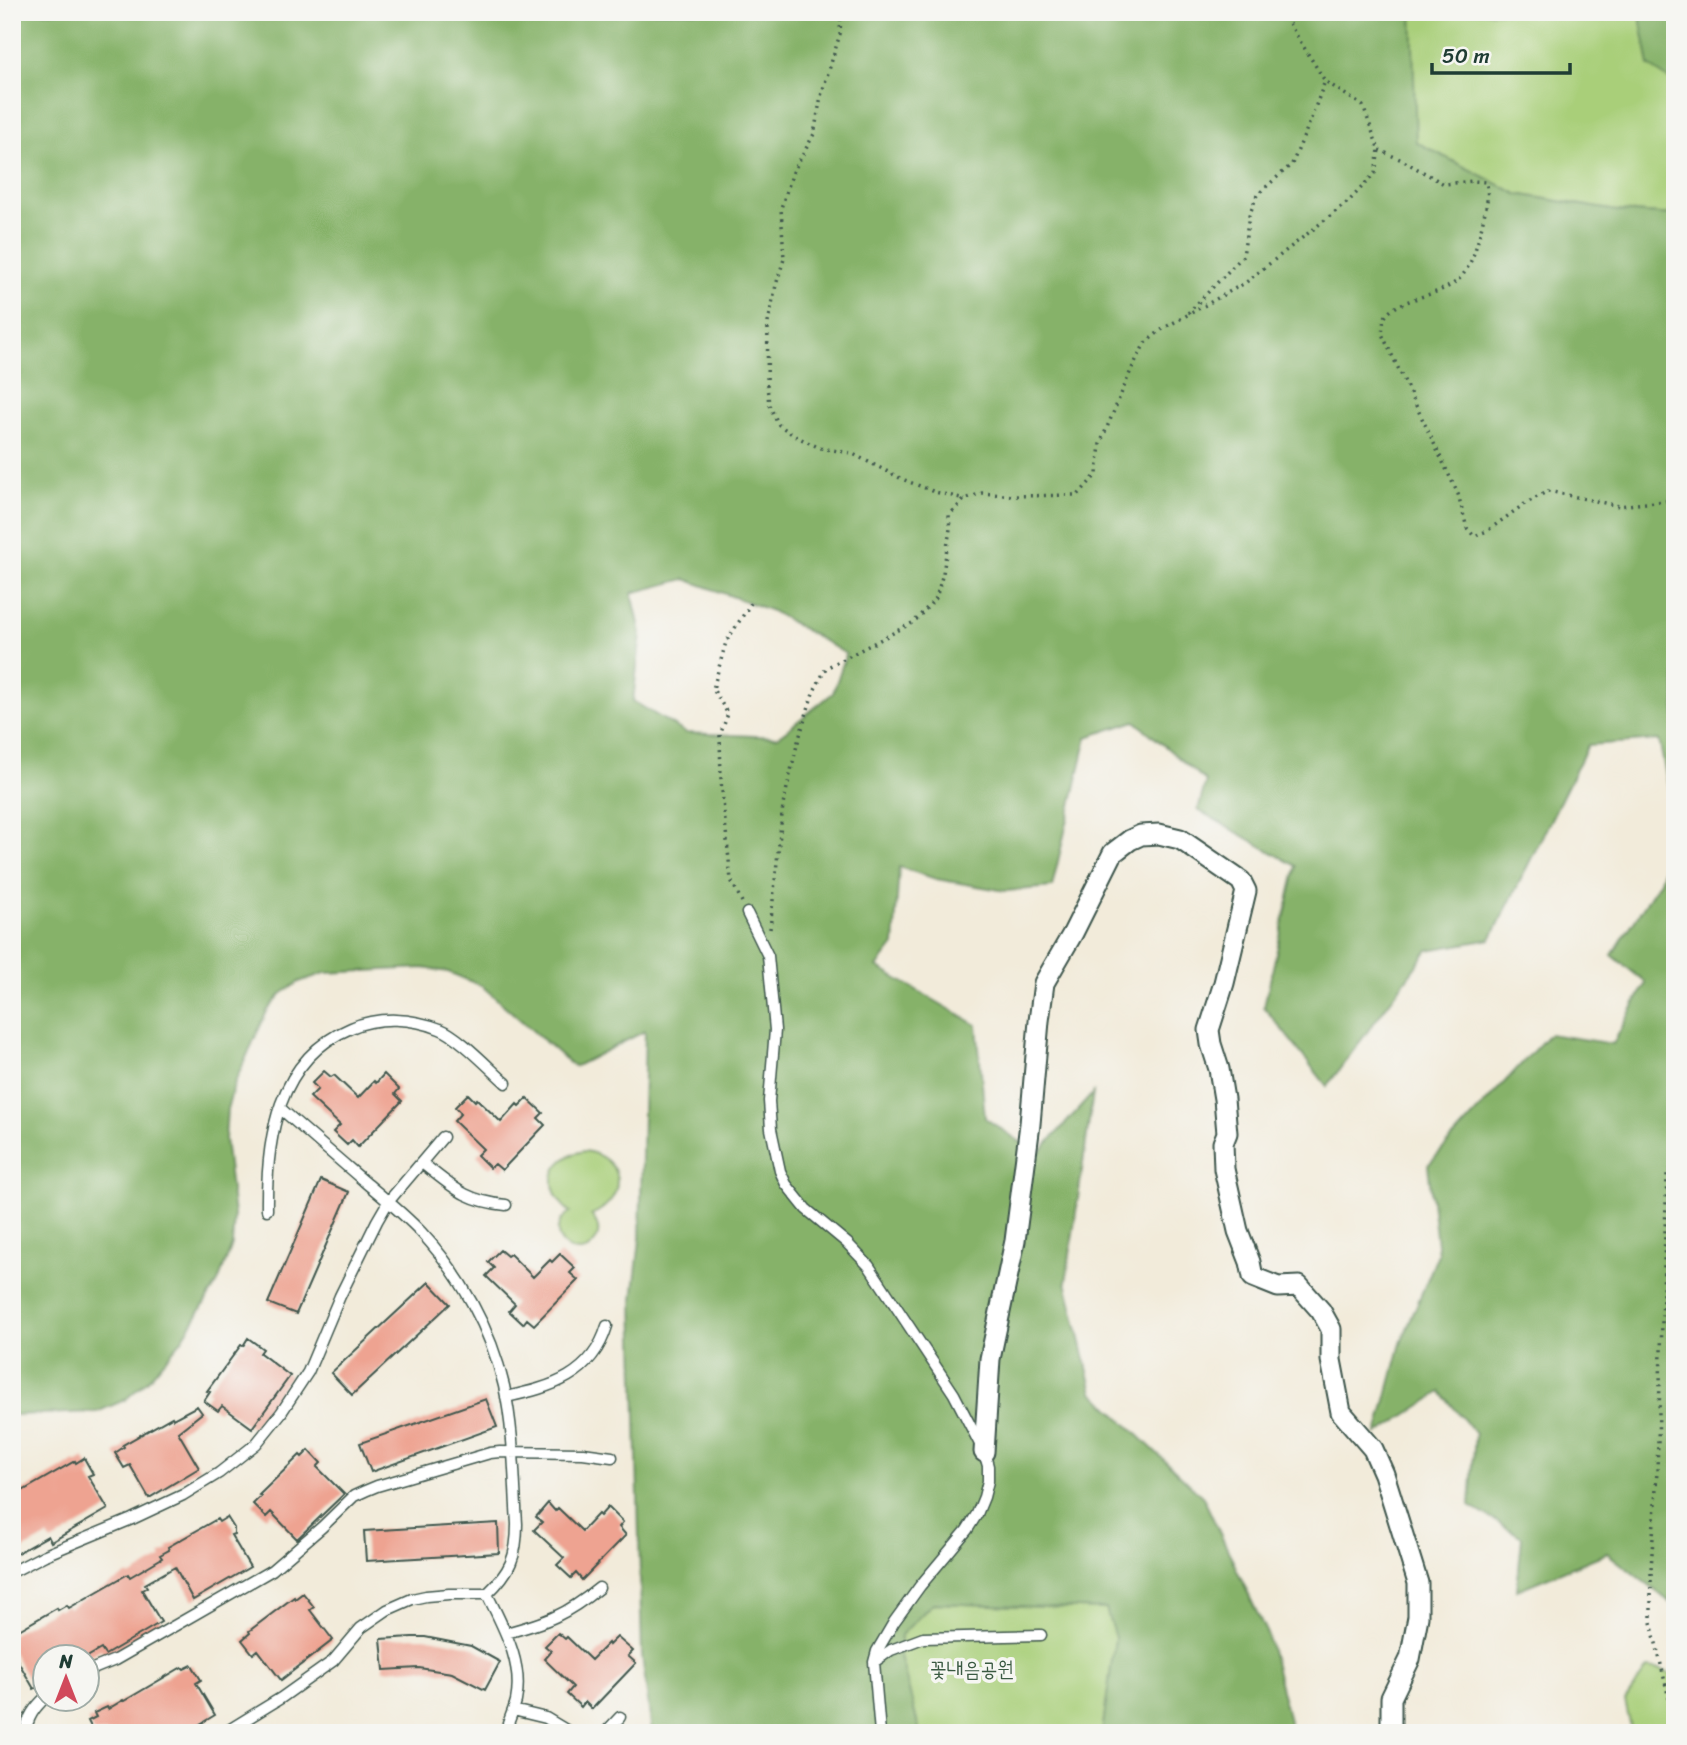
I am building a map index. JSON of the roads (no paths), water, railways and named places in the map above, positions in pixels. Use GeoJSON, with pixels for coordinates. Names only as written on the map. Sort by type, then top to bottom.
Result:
{"type":"FeatureCollection","features":[{"type":"Feature","properties":{"kind":"street"},"geometry":{"type":"LineString","coordinates":[[984,1452],[990,1359],[1015,1241],[1044,983],[1073,933],[1113,853],[1141,835],[1159,834],[1180,839],[1241,881],[1246,891],[1224,983],[1209,1030],[1224,1099],[1227,1133],[1223,1143],[1224,1169],[1238,1231],[1253,1277],[1278,1287],[1300,1286],[1321,1311],[1331,1329],[1331,1360],[1342,1412],[1373,1449],[1384,1474],[1418,1583],[1418,1617],[1409,1659],[1391,1698],[1391,1727],[1395,1733]]}},
{"type":"Feature","properties":{"kind":"lane"},"geometry":{"type":"LineString","coordinates":[[747,914],[768,956],[775,1030],[770,1110],[780,1171],[786,1184],[806,1209],[869,1265],[954,1394],[984,1452],[988,1466],[988,1481],[977,1514],[920,1586],[877,1651],[874,1662],[880,1733]]}},
{"type":"Feature","properties":{"kind":"lane"},"geometry":{"type":"LineString","coordinates":[[267,1210],[268,1161],[280,1108],[294,1077],[331,1037],[370,1021],[381,1020],[414,1022],[441,1029],[506,1083]]}},
{"type":"Feature","properties":{"kind":"lane"},"geometry":{"type":"LineString","coordinates":[[224,1733],[281,1698],[333,1661],[361,1628],[387,1610],[426,1596],[487,1594],[504,1576],[514,1559],[516,1549],[517,1524],[506,1397],[490,1342],[468,1295],[431,1244],[388,1202],[280,1108]]}},
{"type":"Feature","properties":{"kind":"lane"},"geometry":{"type":"LineString","coordinates":[[12,1572],[183,1494],[219,1473],[256,1444],[281,1413],[308,1372],[355,1263],[388,1202],[443,1137]]}},
{"type":"Feature","properties":{"kind":"lane"},"geometry":{"type":"LineString","coordinates":[[422,1163],[471,1198],[506,1205]]}},
{"type":"Feature","properties":{"kind":"lane"},"geometry":{"type":"LineString","coordinates":[[506,1397],[556,1382],[583,1367],[598,1349],[607,1326]]}},
{"type":"Feature","properties":{"kind":"lane"},"geometry":{"type":"LineString","coordinates":[[102,1665],[272,1570],[354,1496],[377,1486],[490,1453],[583,1453],[612,1457]]}},
{"type":"Feature","properties":{"kind":"lane"},"geometry":{"type":"LineString","coordinates":[[506,1633],[555,1618],[599,1588]]}},
{"type":"Feature","properties":{"kind":"lane"},"geometry":{"type":"LineString","coordinates":[[487,1594],[506,1633],[517,1671],[517,1693],[505,1733]]}},
{"type":"Feature","properties":{"kind":"lane"},"geometry":{"type":"LineString","coordinates":[[874,1662],[891,1650],[923,1638],[1041,1635]]}},
{"type":"Feature","properties":{"kind":"lane"},"geometry":{"type":"LineString","coordinates":[[513,1710],[546,1718],[570,1733]]}},
{"type":"Feature","properties":{"kind":"lane"},"geometry":{"type":"LineString","coordinates":[[25,1733],[27,1720],[32,1712]]}},
{"type":"Feature","properties":{"kind":"lane"},"geometry":{"type":"LineString","coordinates":[[606,1733],[620,1717]]}},
{"type":"Feature","properties":{"kind":"park label","name":"꽃내음공원"},"geometry":{"type":"Point","coordinates":[972,1669]}}]}
